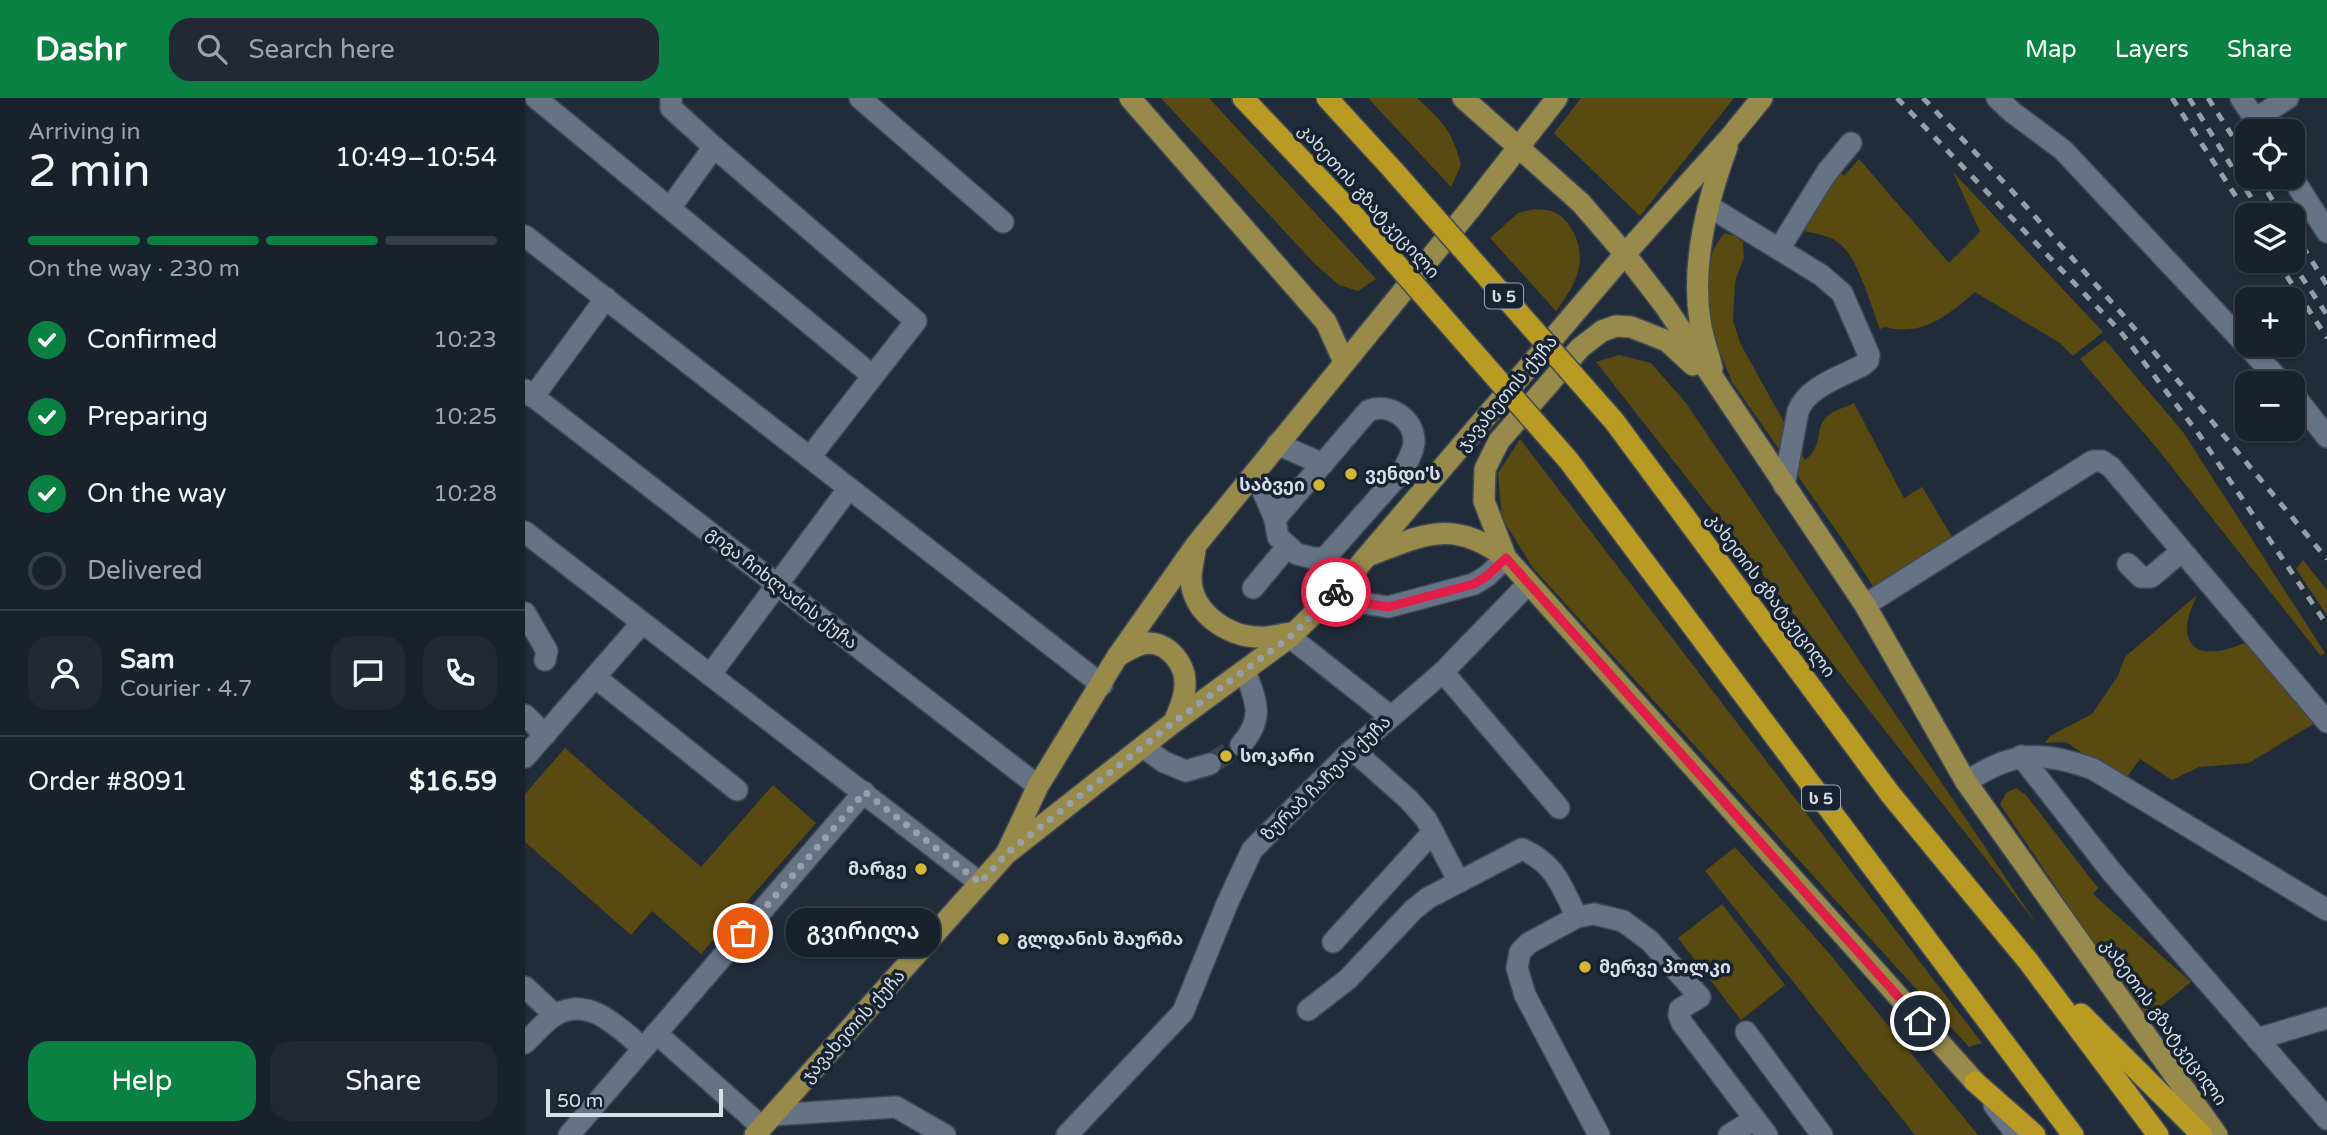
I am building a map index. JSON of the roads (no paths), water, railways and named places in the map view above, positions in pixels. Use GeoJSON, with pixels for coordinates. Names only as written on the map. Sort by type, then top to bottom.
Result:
{"type":"FeatureCollection","features":[{"type":"Feature","properties":{"kind":"highway","name":"კახეთის გზატკეცილი"},"geometry":{"type":"LineString","coordinates":[[1243,98],[1348,209],[1569,461],[2073,1135]]}},
{"type":"Feature","properties":{"kind":"highway","name":"კახეთის გზატკეცილი"},"geometry":{"type":"LineString","coordinates":[[1327,98],[1614,421],[1891,795],[2028,961],[2158,1135]]}},
{"type":"Feature","properties":{"kind":"highway"},"geometry":{"type":"LineString","coordinates":[[2028,961],[2209,1131]]}},
{"type":"Feature","properties":{"kind":"highway"},"geometry":{"type":"LineString","coordinates":[[1975,1082],[2035,1135]]}},
{"type":"Feature","properties":{"kind":"main road"},"geometry":{"type":"LineString","coordinates":[[1130,98],[1326,322],[1344,362]]}},
{"type":"Feature","properties":{"kind":"main road","name":"კახეთის გზატკეცილი"},"geometry":{"type":"LineString","coordinates":[[1463,98],[1581,203],[1665,306],[1865,605],[1966,782],[2209,1131]]}},
{"type":"Feature","properties":{"kind":"main road","name":"ჯავახეთის ქუჩა"},"geometry":{"type":"LineString","coordinates":[[1006,854],[1038,786],[1117,657],[1196,545],[1557,98]]}},
{"type":"Feature","properties":{"kind":"main road","name":"ჯავახეთის ქუჩა"},"geometry":{"type":"LineString","coordinates":[[763,1126],[1006,854],[1174,722],[1293,635],[1339,589],[1762,98]]}},
{"type":"Feature","properties":{"kind":"main road"},"geometry":{"type":"LineString","coordinates":[[1717,387],[1700,322],[1696,279],[1719,169],[1731,136]]}},
{"type":"Feature","properties":{"kind":"main road"},"geometry":{"type":"LineString","coordinates":[[1506,558],[1484,501],[1489,460],[1499,441],[1590,338],[1616,326],[1648,332],[1667,341],[1717,387]]}},
{"type":"Feature","properties":{"kind":"main road"},"geometry":{"type":"LineString","coordinates":[[1369,556],[1425,534],[1447,533],[1465,535],[1488,544],[1506,558],[1975,1082]]}},
{"type":"Feature","properties":{"kind":"main road"},"geometry":{"type":"LineString","coordinates":[[1196,545],[1191,579],[1202,608],[1213,619],[1228,631],[1241,635],[1261,638],[1293,635]]}},
{"type":"Feature","properties":{"kind":"main road"},"geometry":{"type":"LineString","coordinates":[[1117,657],[1129,649],[1150,643],[1167,649],[1175,656],[1182,665],[1186,683],[1174,722]]}},
{"type":"Feature","properties":{"kind":"street"},"geometry":{"type":"LineString","coordinates":[[535,98],[873,376]]}},
{"type":"Feature","properties":{"kind":"street"},"geometry":{"type":"LineString","coordinates":[[671,98],[671,108],[916,321],[810,457]]}},
{"type":"Feature","properties":{"kind":"street"},"geometry":{"type":"LineString","coordinates":[[860,98],[1003,222]]}},
{"type":"Feature","properties":{"kind":"street"},"geometry":{"type":"LineString","coordinates":[[1997,98],[2063,150],[2271,371]]}},
{"type":"Feature","properties":{"kind":"street"},"geometry":{"type":"LineString","coordinates":[[2241,98],[2255,119]]}},
{"type":"Feature","properties":{"kind":"street"},"geometry":{"type":"LineString","coordinates":[[2265,119],[2288,98]]}},
{"type":"Feature","properties":{"kind":"street"},"geometry":{"type":"LineString","coordinates":[[1779,249],[1827,172],[1851,143]]}},
{"type":"Feature","properties":{"kind":"street"},"geometry":{"type":"LineString","coordinates":[[670,208],[714,147]]}},
{"type":"Feature","properties":{"kind":"street"},"geometry":{"type":"LineString","coordinates":[[2300,189],[2327,232]]}},
{"type":"Feature","properties":{"kind":"street"},"geometry":{"type":"LineString","coordinates":[[1710,207],[1821,275],[1842,293],[1868,355],[1868,361],[1863,366],[1811,392],[1802,400],[1784,486]]}},
{"type":"Feature","properties":{"kind":"street"},"geometry":{"type":"LineString","coordinates":[[525,236],[1102,685]]}},
{"type":"Feature","properties":{"kind":"street"},"geometry":{"type":"LineString","coordinates":[[529,394],[606,298]]}},
{"type":"Feature","properties":{"kind":"street","name":"გიგა ჩიხლაძის ქუჩა"},"geometry":{"type":"LineString","coordinates":[[529,394],[1038,786]]}},
{"type":"Feature","properties":{"kind":"street"},"geometry":{"type":"LineString","coordinates":[[1255,472],[1275,519],[1278,537],[1297,554],[1325,558],[1404,469],[1414,440],[1405,419],[1390,408],[1378,407],[1368,411],[1275,519]]}},
{"type":"Feature","properties":{"kind":"street"},"geometry":{"type":"LineString","coordinates":[[2305,409],[2327,437]]}},
{"type":"Feature","properties":{"kind":"street"},"geometry":{"type":"LineString","coordinates":[[1277,444],[1323,464]]}},
{"type":"Feature","properties":{"kind":"street"},"geometry":{"type":"LineString","coordinates":[[1865,605],[2094,461],[2102,461],[2111,467],[2327,722]]}},
{"type":"Feature","properties":{"kind":"street"},"geometry":{"type":"LineString","coordinates":[[710,675],[849,488]]}},
{"type":"Feature","properties":{"kind":"street"},"geometry":{"type":"LineString","coordinates":[[526,535],[865,792],[980,883]]}},
{"type":"Feature","properties":{"kind":"street"},"geometry":{"type":"LineString","coordinates":[[1253,588],[1287,547]]}},
{"type":"Feature","properties":{"kind":"street"},"geometry":{"type":"LineString","coordinates":[[2128,564],[2141,577],[2151,577],[2182,551]]}},
{"type":"Feature","properties":{"kind":"street"},"geometry":{"type":"LineString","coordinates":[[1325,558],[1339,589],[1363,603],[1388,607],[1474,584],[1506,558]]}},
{"type":"Feature","properties":{"kind":"street","name":"ზურაბ ჩაჩუას ქუჩა"},"geometry":{"type":"LineString","coordinates":[[1067,1135],[1183,1012],[1252,850],[1353,750],[1443,673],[1528,584]]}},
{"type":"Feature","properties":{"kind":"street"},"geometry":{"type":"LineString","coordinates":[[2218,623],[2219,593]]}},
{"type":"Feature","properties":{"kind":"street"},"geometry":{"type":"LineString","coordinates":[[525,614],[547,651],[545,660]]}},
{"type":"Feature","properties":{"kind":"street"},"geometry":{"type":"LineString","coordinates":[[525,757],[642,623]]}},
{"type":"Feature","properties":{"kind":"street"},"geometry":{"type":"LineString","coordinates":[[1293,635],[1390,716]]}},
{"type":"Feature","properties":{"kind":"street"},"geometry":{"type":"LineString","coordinates":[[1241,745],[1251,734],[1258,707],[1245,671]]}},
{"type":"Feature","properties":{"kind":"street"},"geometry":{"type":"LineString","coordinates":[[1443,673],[1559,808]]}},
{"type":"Feature","properties":{"kind":"street"},"geometry":{"type":"LineString","coordinates":[[594,677],[737,790]]}},
{"type":"Feature","properties":{"kind":"street"},"geometry":{"type":"LineString","coordinates":[[525,715],[545,734]]}},
{"type":"Feature","properties":{"kind":"street"},"geometry":{"type":"LineString","coordinates":[[1143,747],[1164,762],[1186,771],[1210,764]]}},
{"type":"Feature","properties":{"kind":"street"},"geometry":{"type":"LineString","coordinates":[[1353,750],[1408,799],[1426,819],[1459,882]]}},
{"type":"Feature","properties":{"kind":"street"},"geometry":{"type":"LineString","coordinates":[[1966,782],[1990,766],[2021,756],[2064,758],[2093,769],[2327,910]]}},
{"type":"Feature","properties":{"kind":"street"},"geometry":{"type":"LineString","coordinates":[[2021,756],[2111,871],[2327,1119]]}},
{"type":"Feature","properties":{"kind":"street"},"geometry":{"type":"LineString","coordinates":[[569,1135],[865,792]]}},
{"type":"Feature","properties":{"kind":"street"},"geometry":{"type":"LineString","coordinates":[[1333,942],[1433,832]]}},
{"type":"Feature","properties":{"kind":"street"},"geometry":{"type":"LineString","coordinates":[[1308,1010],[1348,979],[1413,910],[1428,898],[1522,849],[1538,856],[1549,865],[1577,917]]}},
{"type":"Feature","properties":{"kind":"street"},"geometry":{"type":"LineString","coordinates":[[1599,1135],[1525,995],[1517,968],[1520,952],[1529,943],[1577,917],[1594,914],[1623,921],[1650,941],[1700,997],[1680,1009],[1682,1023],[1761,1127],[1729,1135]]}},
{"type":"Feature","properties":{"kind":"street"},"geometry":{"type":"LineString","coordinates":[[525,987],[555,1015]]}},
{"type":"Feature","properties":{"kind":"street"},"geometry":{"type":"LineString","coordinates":[[525,1043],[555,1015],[567,1009],[604,1016],[649,1041],[763,1126],[896,1107],[945,1135]]}},
{"type":"Feature","properties":{"kind":"street"},"geometry":{"type":"LineString","coordinates":[[2257,1039],[2327,1018]]}},
{"type":"Feature","properties":{"kind":"street"},"geometry":{"type":"LineString","coordinates":[[1746,1032],[1822,1135]]}},
{"type":"Feature","properties":{"kind":"street"},"geometry":{"type":"LineString","coordinates":[[1975,1082],[2017,1135]]}},
{"type":"Feature","properties":{"kind":"street"},"geometry":{"type":"LineString","coordinates":[[2209,1131],[2232,1135]]}},
{"type":"Feature","properties":{"kind":"tunnel"},"geometry":{"type":"LineString","coordinates":[[1210,764],[1241,745]]}},
{"type":"Feature","properties":{"kind":"railway"},"geometry":{"type":"LineString","coordinates":[[1897,98],[2120,331],[2198,433],[2327,625]]}},
{"type":"Feature","properties":{"kind":"railway"},"geometry":{"type":"LineString","coordinates":[[1923,98],[2014,193],[2123,315],[2327,559]]}},
{"type":"Feature","properties":{"kind":"railway"},"geometry":{"type":"LineString","coordinates":[[2172,98],[2240,203]]}},
{"type":"Feature","properties":{"kind":"railway"},"geometry":{"type":"LineString","coordinates":[[2189,98],[2255,203]]}},
{"type":"Feature","properties":{"kind":"railway"},"geometry":{"type":"LineString","coordinates":[[2208,98],[2235,140]]}},
{"type":"Feature","properties":{"kind":"railway"},"geometry":{"type":"LineString","coordinates":[[2266,189],[2274,203]]}},
{"type":"Feature","properties":{"kind":"railway"},"geometry":{"type":"LineString","coordinates":[[2305,250],[2327,285]]}},
{"type":"Feature","properties":{"kind":"railway"},"geometry":{"type":"LineString","coordinates":[[2285,273],[2327,338]]}},
{"type":"Feature","properties":{"kind":"railway"},"geometry":{"type":"LineString","coordinates":[[2299,273],[2327,315]]}},
{"type":"Feature","properties":{"kind":"place","name":"ვენდი'ს"},"geometry":{"type":"Point","coordinates":[1351,474]}},
{"type":"Feature","properties":{"kind":"place","name":"საბვეი"},"geometry":{"type":"Point","coordinates":[1319,485]}},
{"type":"Feature","properties":{"kind":"place","name":"სოკარი"},"geometry":{"type":"Point","coordinates":[1226,756]}},
{"type":"Feature","properties":{"kind":"place","name":"მარგე"},"geometry":{"type":"Point","coordinates":[921,869]}},
{"type":"Feature","properties":{"kind":"place","name":"გვირილა"},"geometry":{"type":"Point","coordinates":[743,933]}},
{"type":"Feature","properties":{"kind":"place","name":"გლდანის შაურმა"},"geometry":{"type":"Point","coordinates":[1003,939]}},
{"type":"Feature","properties":{"kind":"place","name":"მერვე პოლკი"},"geometry":{"type":"Point","coordinates":[1585,967]}}]}
